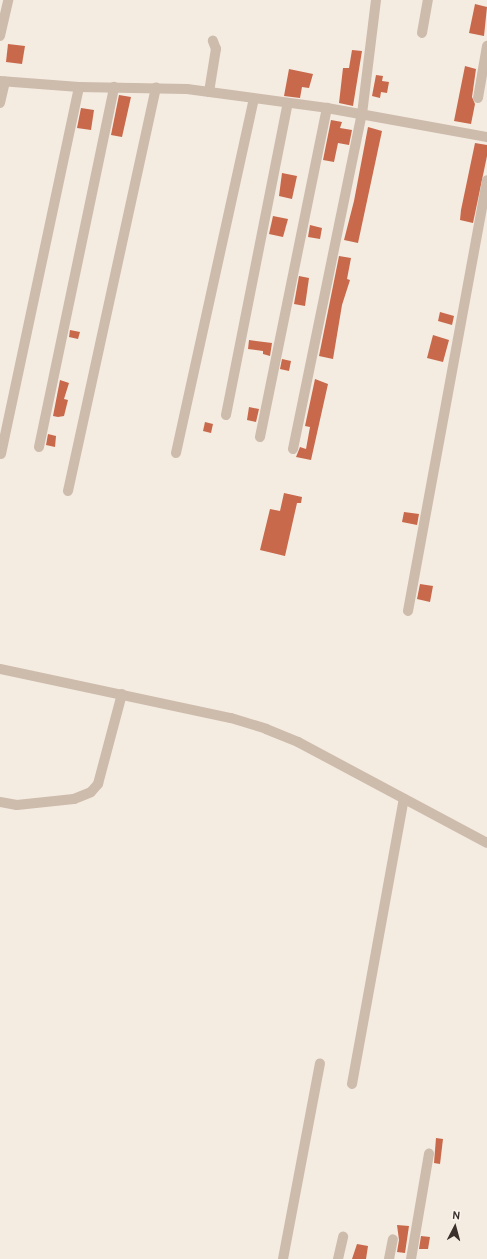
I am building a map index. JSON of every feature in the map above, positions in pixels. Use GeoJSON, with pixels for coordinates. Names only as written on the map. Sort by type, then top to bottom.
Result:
{"type":"FeatureCollection","features":[{"type":"Feature","properties":{"kind":"street"},"geometry":{"type":"LineString","coordinates":[[0,36],[8,0]]}},
{"type":"Feature","properties":{"kind":"street"},"geometry":{"type":"LineString","coordinates":[[294,449],[362,114],[376,0]]}},
{"type":"Feature","properties":{"kind":"street"},"geometry":{"type":"LineString","coordinates":[[422,32],[428,0]]}},
{"type":"Feature","properties":{"kind":"street"},"geometry":{"type":"LineString","coordinates":[[209,92],[216,49],[213,41]]}},
{"type":"Feature","properties":{"kind":"street"},"geometry":{"type":"LineString","coordinates":[[478,98],[487,46]]}},
{"type":"Feature","properties":{"kind":"street"},"geometry":{"type":"LineString","coordinates":[[0,103],[2,81],[79,87],[156,87],[209,92],[327,108],[487,137]]}},
{"type":"Feature","properties":{"kind":"street"},"geometry":{"type":"LineString","coordinates":[[39,447],[114,86]]}},
{"type":"Feature","properties":{"kind":"street"},"geometry":{"type":"LineString","coordinates":[[1,454],[79,87]]}},
{"type":"Feature","properties":{"kind":"street"},"geometry":{"type":"LineString","coordinates":[[68,491],[156,87]]}},
{"type":"Feature","properties":{"kind":"street"},"geometry":{"type":"LineString","coordinates":[[176,453],[254,99]]}},
{"type":"Feature","properties":{"kind":"street"},"geometry":{"type":"LineString","coordinates":[[226,414],[288,103]]}},
{"type":"Feature","properties":{"kind":"street"},"geometry":{"type":"LineString","coordinates":[[260,437],[327,108]]}},
{"type":"Feature","properties":{"kind":"street"},"geometry":{"type":"LineString","coordinates":[[408,611],[487,180]]}},
{"type":"Feature","properties":{"kind":"street"},"geometry":{"type":"LineString","coordinates":[[0,669],[231,718],[266,729],[298,742],[487,843]]}},
{"type":"Feature","properties":{"kind":"street"},"geometry":{"type":"LineString","coordinates":[[0,802],[17,805],[74,800],[92,792],[98,784],[122,694]]}},
{"type":"Feature","properties":{"kind":"street"},"geometry":{"type":"LineString","coordinates":[[352,1084],[404,799]]}},
{"type":"Feature","properties":{"kind":"street"},"geometry":{"type":"LineString","coordinates":[[283,1259],[320,1063]]}},
{"type":"Feature","properties":{"kind":"street"},"geometry":{"type":"LineString","coordinates":[[411,1259],[429,1154]]}},
{"type":"Feature","properties":{"kind":"street"},"geometry":{"type":"LineString","coordinates":[[338,1259],[343,1237]]}},
{"type":"Feature","properties":{"kind":"street"},"geometry":{"type":"LineString","coordinates":[[389,1259],[393,1239]]}},
{"type":"Feature","properties":{"kind":"building"},"geometry":{"type":"Polygon","coordinates":[[[475,4],[487,7],[484,36],[469,33],[475,4]]]}},
{"type":"Feature","properties":{"kind":"building"},"geometry":{"type":"Polygon","coordinates":[[[8,44],[25,46],[22,64],[6,62],[8,44]]]}},
{"type":"Feature","properties":{"kind":"building"},"geometry":{"type":"Polygon","coordinates":[[[352,50],[362,51],[353,106],[339,103],[343,68],[349,68],[352,50]]]}},
{"type":"Feature","properties":{"kind":"building"},"geometry":{"type":"Polygon","coordinates":[[[465,66],[476,69],[472,97],[475,104],[471,124],[454,121],[465,66]]]}},
{"type":"Feature","properties":{"kind":"building"},"geometry":{"type":"Polygon","coordinates":[[[289,69],[313,74],[309,88],[302,87],[300,98],[284,96],[289,69]]]}},
{"type":"Feature","properties":{"kind":"building"},"geometry":{"type":"Polygon","coordinates":[[[376,75],[383,76],[382,81],[389,82],[387,93],[381,92],[380,98],[372,96],[376,75]]]}},
{"type":"Feature","properties":{"kind":"building"},"geometry":{"type":"Polygon","coordinates":[[[119,95],[131,97],[122,137],[111,135],[119,95]]]}},
{"type":"Feature","properties":{"kind":"building"},"geometry":{"type":"Polygon","coordinates":[[[81,108],[94,110],[91,130],[77,128],[81,108]]]}},
{"type":"Feature","properties":{"kind":"building"},"geometry":{"type":"Polygon","coordinates":[[[331,120],[342,122],[340,128],[352,130],[349,145],[338,143],[334,162],[323,160],[331,120]]]}},
{"type":"Feature","properties":{"kind":"building"},"geometry":{"type":"Polygon","coordinates":[[[368,127],[382,131],[358,243],[344,240],[354,201],[368,127]]]}},
{"type":"Feature","properties":{"kind":"building"},"geometry":{"type":"Polygon","coordinates":[[[475,143],[487,145],[487,156],[473,223],[460,220],[475,143]]]}},
{"type":"Feature","properties":{"kind":"building"},"geometry":{"type":"Polygon","coordinates":[[[282,173],[297,176],[292,199],[279,196],[282,173]]]}},
{"type":"Feature","properties":{"kind":"building"},"geometry":{"type":"Polygon","coordinates":[[[273,216],[288,219],[283,237],[269,234],[273,216]]]}},
{"type":"Feature","properties":{"kind":"building"},"geometry":{"type":"Polygon","coordinates":[[[310,225],[322,228],[320,239],[308,237],[310,225]]]}},
{"type":"Feature","properties":{"kind":"building"},"geometry":{"type":"Polygon","coordinates":[[[339,256],[351,258],[347,279],[350,280],[342,305],[333,359],[319,356],[339,256]]]}},
{"type":"Feature","properties":{"kind":"building"},"geometry":{"type":"Polygon","coordinates":[[[299,276],[309,278],[305,306],[294,304],[299,276]]]}},
{"type":"Feature","properties":{"kind":"building"},"geometry":{"type":"Polygon","coordinates":[[[440,312],[454,316],[452,325],[438,321],[440,312]]]}},
{"type":"Feature","properties":{"kind":"building"},"geometry":{"type":"Polygon","coordinates":[[[70,330],[80,332],[78,339],[69,337],[70,330]]]}},
{"type":"Feature","properties":{"kind":"building"},"geometry":{"type":"Polygon","coordinates":[[[433,335],[449,340],[443,362],[427,358],[433,335]]]}},
{"type":"Feature","properties":{"kind":"building"},"geometry":{"type":"Polygon","coordinates":[[[249,340],[272,343],[270,356],[263,354],[263,351],[248,349],[249,340]]]}},
{"type":"Feature","properties":{"kind":"building"},"geometry":{"type":"Polygon","coordinates":[[[282,359],[291,361],[289,371],[280,369],[282,359]]]}},
{"type":"Feature","properties":{"kind":"building"},"geometry":{"type":"Polygon","coordinates":[[[315,379],[328,384],[311,460],[296,457],[300,447],[306,449],[310,427],[305,426],[315,379]]]}},
{"type":"Feature","properties":{"kind":"building"},"geometry":{"type":"Polygon","coordinates":[[[60,380],[69,383],[64,399],[68,400],[64,416],[58,417],[53,416],[60,380]]]}},
{"type":"Feature","properties":{"kind":"building"},"geometry":{"type":"Polygon","coordinates":[[[249,407],[259,409],[256,422],[247,420],[249,407]]]}},
{"type":"Feature","properties":{"kind":"building"},"geometry":{"type":"Polygon","coordinates":[[[205,422],[213,424],[211,433],[203,431],[205,422]]]}},
{"type":"Feature","properties":{"kind":"building"},"geometry":{"type":"Polygon","coordinates":[[[48,434],[56,436],[55,447],[46,445],[48,434]]]}},
{"type":"Feature","properties":{"kind":"building"},"geometry":{"type":"Polygon","coordinates":[[[284,493],[302,497],[301,503],[297,503],[285,556],[260,550],[270,509],[280,511],[284,493]]]}},
{"type":"Feature","properties":{"kind":"building"},"geometry":{"type":"Polygon","coordinates":[[[404,512],[419,514],[417,525],[402,522],[404,512]]]}},
{"type":"Feature","properties":{"kind":"building"},"geometry":{"type":"Polygon","coordinates":[[[420,584],[433,586],[430,602],[417,599],[420,584]]]}},
{"type":"Feature","properties":{"kind":"building"},"geometry":{"type":"Polygon","coordinates":[[[436,1138],[443,1139],[440,1164],[434,1163],[436,1138]]]}},
{"type":"Feature","properties":{"kind":"building"},"geometry":{"type":"Polygon","coordinates":[[[397,1225],[409,1226],[405,1253],[397,1252],[399,1240],[397,1225]]]}},
{"type":"Feature","properties":{"kind":"building"},"geometry":{"type":"Polygon","coordinates":[[[421,1236],[430,1237],[428,1249],[419,1249],[421,1236]]]}},
{"type":"Feature","properties":{"kind":"building"},"geometry":{"type":"Polygon","coordinates":[[[357,1244],[368,1246],[366,1259],[352,1259],[357,1244]]]}}]}
